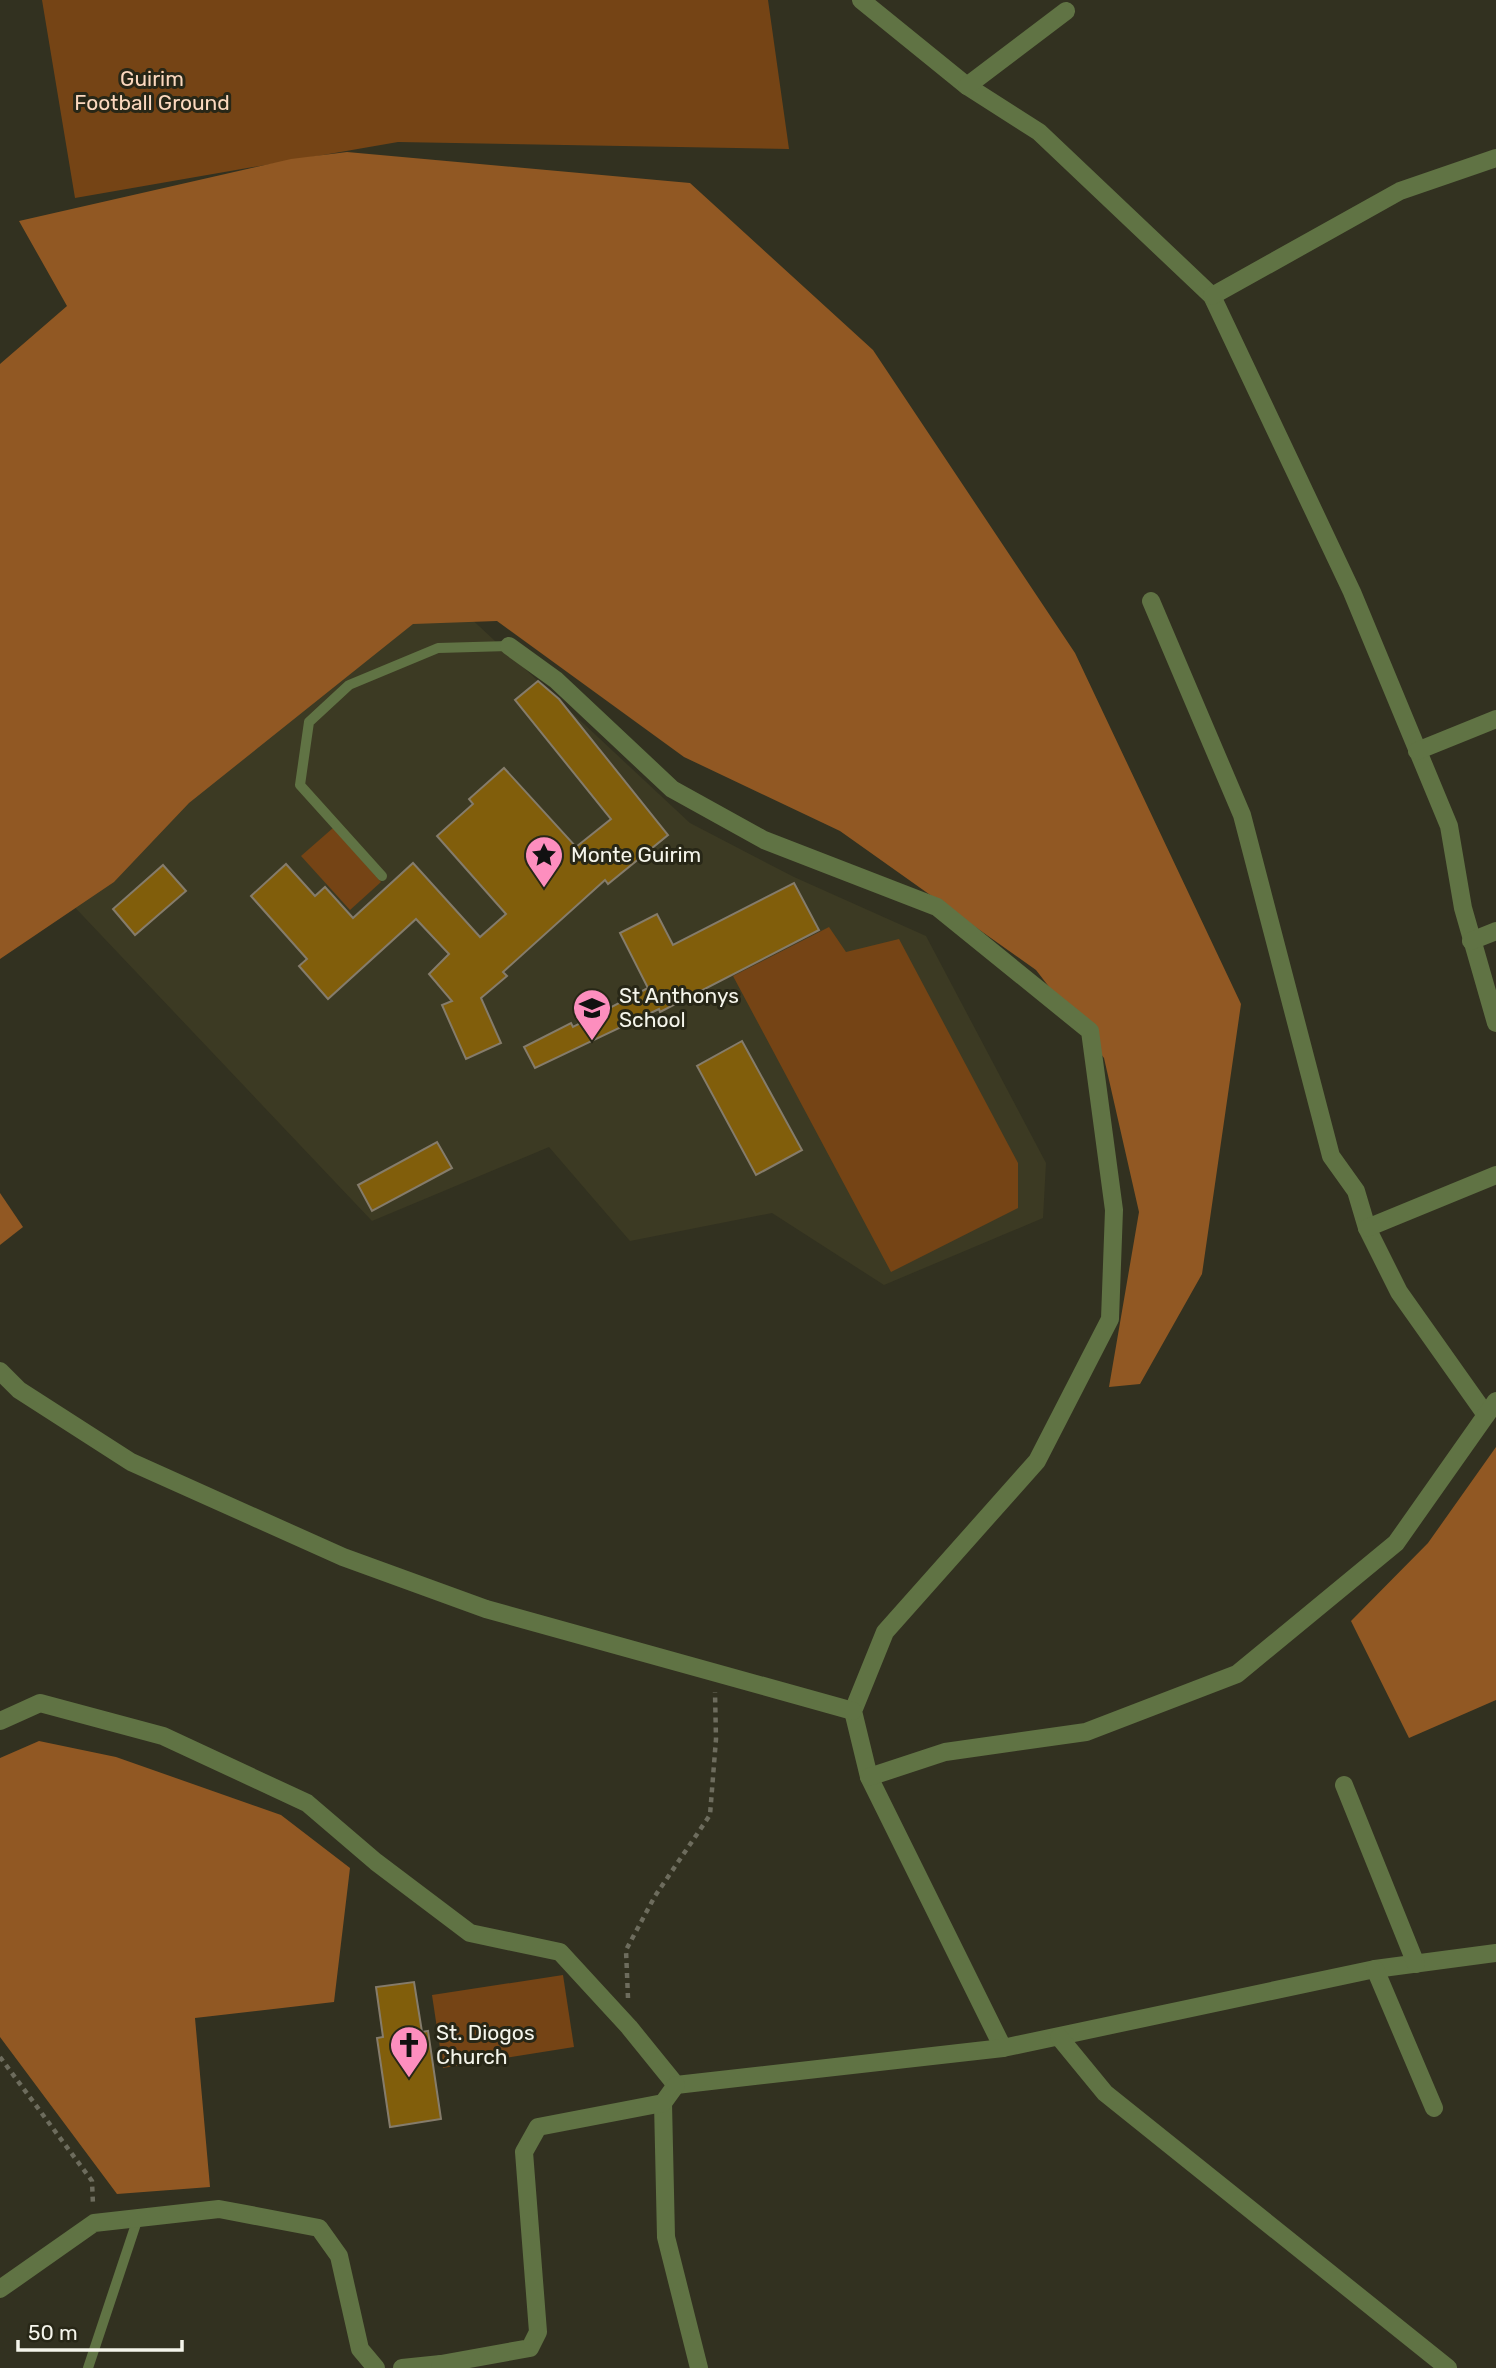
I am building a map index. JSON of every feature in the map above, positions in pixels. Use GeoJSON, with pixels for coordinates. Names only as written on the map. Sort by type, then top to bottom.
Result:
{"type":"FeatureCollection","features":[{"type":"Feature","properties":{"kind":"street"},"geometry":{"type":"LineString","coordinates":[[861,0],[967,86],[1039,132],[1212,296],[1352,592],[1449,826],[1471,942],[1496,1023]]}},
{"type":"Feature","properties":{"kind":"street"},"geometry":{"type":"LineString","coordinates":[[967,86],[1066,11]]}},
{"type":"Feature","properties":{"kind":"street"},"geometry":{"type":"LineString","coordinates":[[1212,296],[1400,191],[1496,158]]}},
{"type":"Feature","properties":{"kind":"street"},"geometry":{"type":"LineString","coordinates":[[869,1777],[945,1752],[1086,1732],[1237,1674],[1396,1543],[1491,1408],[1399,1292],[1367,1228],[1356,1191],[1331,1156],[1241,816],[1151,601]]}},
{"type":"Feature","properties":{"kind":"street"},"geometry":{"type":"LineString","coordinates":[[509,646],[556,680],[672,789],[764,840],[937,906],[1090,1031],[1114,1210],[1110,1319],[1037,1461],[885,1632],[853,1710],[869,1777],[1003,2048]]}},
{"type":"Feature","properties":{"kind":"street"},"geometry":{"type":"LineString","coordinates":[[1417,751],[1496,719]]}},
{"type":"Feature","properties":{"kind":"street"},"geometry":{"type":"LineString","coordinates":[[1471,942],[1496,930]]}},
{"type":"Feature","properties":{"kind":"street"},"geometry":{"type":"LineString","coordinates":[[1367,1228],[1496,1175]]}},
{"type":"Feature","properties":{"kind":"street"},"geometry":{"type":"LineString","coordinates":[[0,1371],[19,1390],[131,1462],[343,1557],[486,1609],[853,1710]]}},
{"type":"Feature","properties":{"kind":"street"},"geometry":{"type":"LineString","coordinates":[[0,1721],[40,1703],[163,1736],[307,1803],[376,1862],[470,1933],[560,1952],[629,2027],[676,2085]]}},
{"type":"Feature","properties":{"kind":"street"},"geometry":{"type":"LineString","coordinates":[[1345,1786],[1416,1964]]}},
{"type":"Feature","properties":{"kind":"street"},"geometry":{"type":"LineString","coordinates":[[699,2368],[666,2237],[663,2103],[676,2085],[1003,2048],[1376,1969],[1496,1953]]}},
{"type":"Feature","properties":{"kind":"street"},"geometry":{"type":"LineString","coordinates":[[1376,1969],[1434,2108]]}},
{"type":"Feature","properties":{"kind":"street"},"geometry":{"type":"LineString","coordinates":[[1059,2037],[1105,2093],[1448,2368]]}},
{"type":"Feature","properties":{"kind":"street"},"geometry":{"type":"LineString","coordinates":[[402,2368],[440,2366],[530,2348],[538,2332],[524,2152],[538,2127],[663,2103]]}},
{"type":"Feature","properties":{"kind":"street"},"geometry":{"type":"LineString","coordinates":[[0,2290],[94,2223],[219,2209],[319,2228],[339,2256],[360,2349],[376,2368]]}},
{"type":"Feature","properties":{"kind":"lane"},"geometry":{"type":"LineString","coordinates":[[382,876],[300,785],[309,722],[349,685],[438,648],[509,646]]}},
{"type":"Feature","properties":{"kind":"lane"},"geometry":{"type":"LineString","coordinates":[[88,2368],[138,2218]]}},
{"type":"Feature","properties":{"kind":"path"},"geometry":{"type":"LineString","coordinates":[[629,2027],[626,1950],[655,1896],[710,1815],[716,1738],[715,1672]]}},
{"type":"Feature","properties":{"kind":"path"},"geometry":{"type":"LineString","coordinates":[[0,2057],[92,2181],[94,2223]]}},
{"type":"Feature","properties":{"kind":"shaded area"},"geometry":{"type":"Polygon","coordinates":[[[347,152],[690,183],[873,350],[1075,653],[1241,1004],[1202,1274],[1140,1384],[1109,1387],[1139,1212],[1104,1058],[1036,970],[840,831],[684,757],[497,621],[413,624],[189,803],[114,882],[0,959],[0,364],[67,306],[19,221],[291,159],[347,152]]]}},
{"type":"Feature","properties":{"kind":"shaded area","name":"St Anthonys School"},"geometry":{"type":"Polygon","coordinates":[[[449,598],[690,823],[794,877],[926,936],[1046,1163],[1043,1218],[884,1285],[772,1213],[630,1241],[549,1147],[372,1221],[66,898],[316,665],[449,598]]]}},
{"type":"Feature","properties":{"kind":"shaded area"},"geometry":{"type":"Polygon","coordinates":[[[0,1193],[23,1227],[0,1245],[0,1193]]]}},
{"type":"Feature","properties":{"kind":"shaded area"},"geometry":{"type":"Polygon","coordinates":[[[1496,1447],[1496,1700],[1409,1738],[1351,1621],[1428,1543],[1496,1447]]]}},
{"type":"Feature","properties":{"kind":"shaded area"},"geometry":{"type":"Polygon","coordinates":[[[39,1741],[116,1757],[281,1815],[350,1868],[334,2002],[195,2018],[210,2187],[117,2194],[0,2037],[0,1758],[39,1741]]]}},
{"type":"Feature","properties":{"kind":"green space","name":"Guirim Football Ground"},"geometry":{"type":"Polygon","coordinates":[[[42,0],[768,0],[789,149],[398,142],[75,198],[42,0]]]}},
{"type":"Feature","properties":{"kind":"green space"},"geometry":{"type":"Polygon","coordinates":[[[333,828],[381,882],[350,910],[301,856],[333,828]]]}},
{"type":"Feature","properties":{"kind":"green space"},"geometry":{"type":"Polygon","coordinates":[[[829,927],[846,952],[899,939],[1018,1163],[1018,1208],[891,1272],[733,976],[829,927]]]}},
{"type":"Feature","properties":{"kind":"green space"},"geometry":{"type":"Polygon","coordinates":[[[563,1975],[574,2047],[443,2068],[432,1995],[563,1975]]]}},
{"type":"Feature","properties":{"kind":"building"},"geometry":{"type":"Polygon","coordinates":[[[538,681],[559,699],[668,835],[608,884],[605,880],[503,972],[507,976],[481,998],[501,1043],[466,1059],[442,1005],[452,1001],[429,974],[449,954],[416,919],[328,999],[299,966],[307,959],[251,896],[286,864],[315,896],[325,887],[353,918],[413,863],[480,937],[506,914],[437,836],[473,804],[469,799],[504,768],[576,847],[611,819],[515,700],[538,681]]]}},
{"type":"Feature","properties":{"kind":"building"},"geometry":{"type":"Polygon","coordinates":[[[163,865],[186,891],[135,935],[113,909],[163,865]]]}},
{"type":"Feature","properties":{"kind":"building"},"geometry":{"type":"Polygon","coordinates":[[[794,883],[819,930],[660,1012],[659,1009],[535,1068],[524,1047],[571,1023],[573,1027],[648,988],[620,933],[657,914],[673,945],[794,883]]]}},
{"type":"Feature","properties":{"kind":"building"},"geometry":{"type":"Polygon","coordinates":[[[742,1041],[802,1150],[756,1175],[697,1066],[742,1041]]]}},
{"type":"Feature","properties":{"kind":"building"},"geometry":{"type":"Polygon","coordinates":[[[437,1142],[452,1168],[372,1211],[358,1185],[437,1142]]]}},
{"type":"Feature","properties":{"kind":"building","name":"St. Diogos Church"},"geometry":{"type":"Polygon","coordinates":[[[414,1982],[422,2032],[428,2031],[441,2119],[390,2127],[377,2038],[383,2037],[376,1987],[414,1982]]]}},
{"type":"Feature","properties":{"kind":"place","name":"Monte Guirim"},"geometry":{"type":"Point","coordinates":[544,889]}},
{"type":"Feature","properties":{"kind":"place","name":"St Anthonys School"},"geometry":{"type":"Point","coordinates":[592,1042]}},
{"type":"Feature","properties":{"kind":"place","name":"St. Diogos Church"},"geometry":{"type":"Point","coordinates":[409,2079]}}]}
